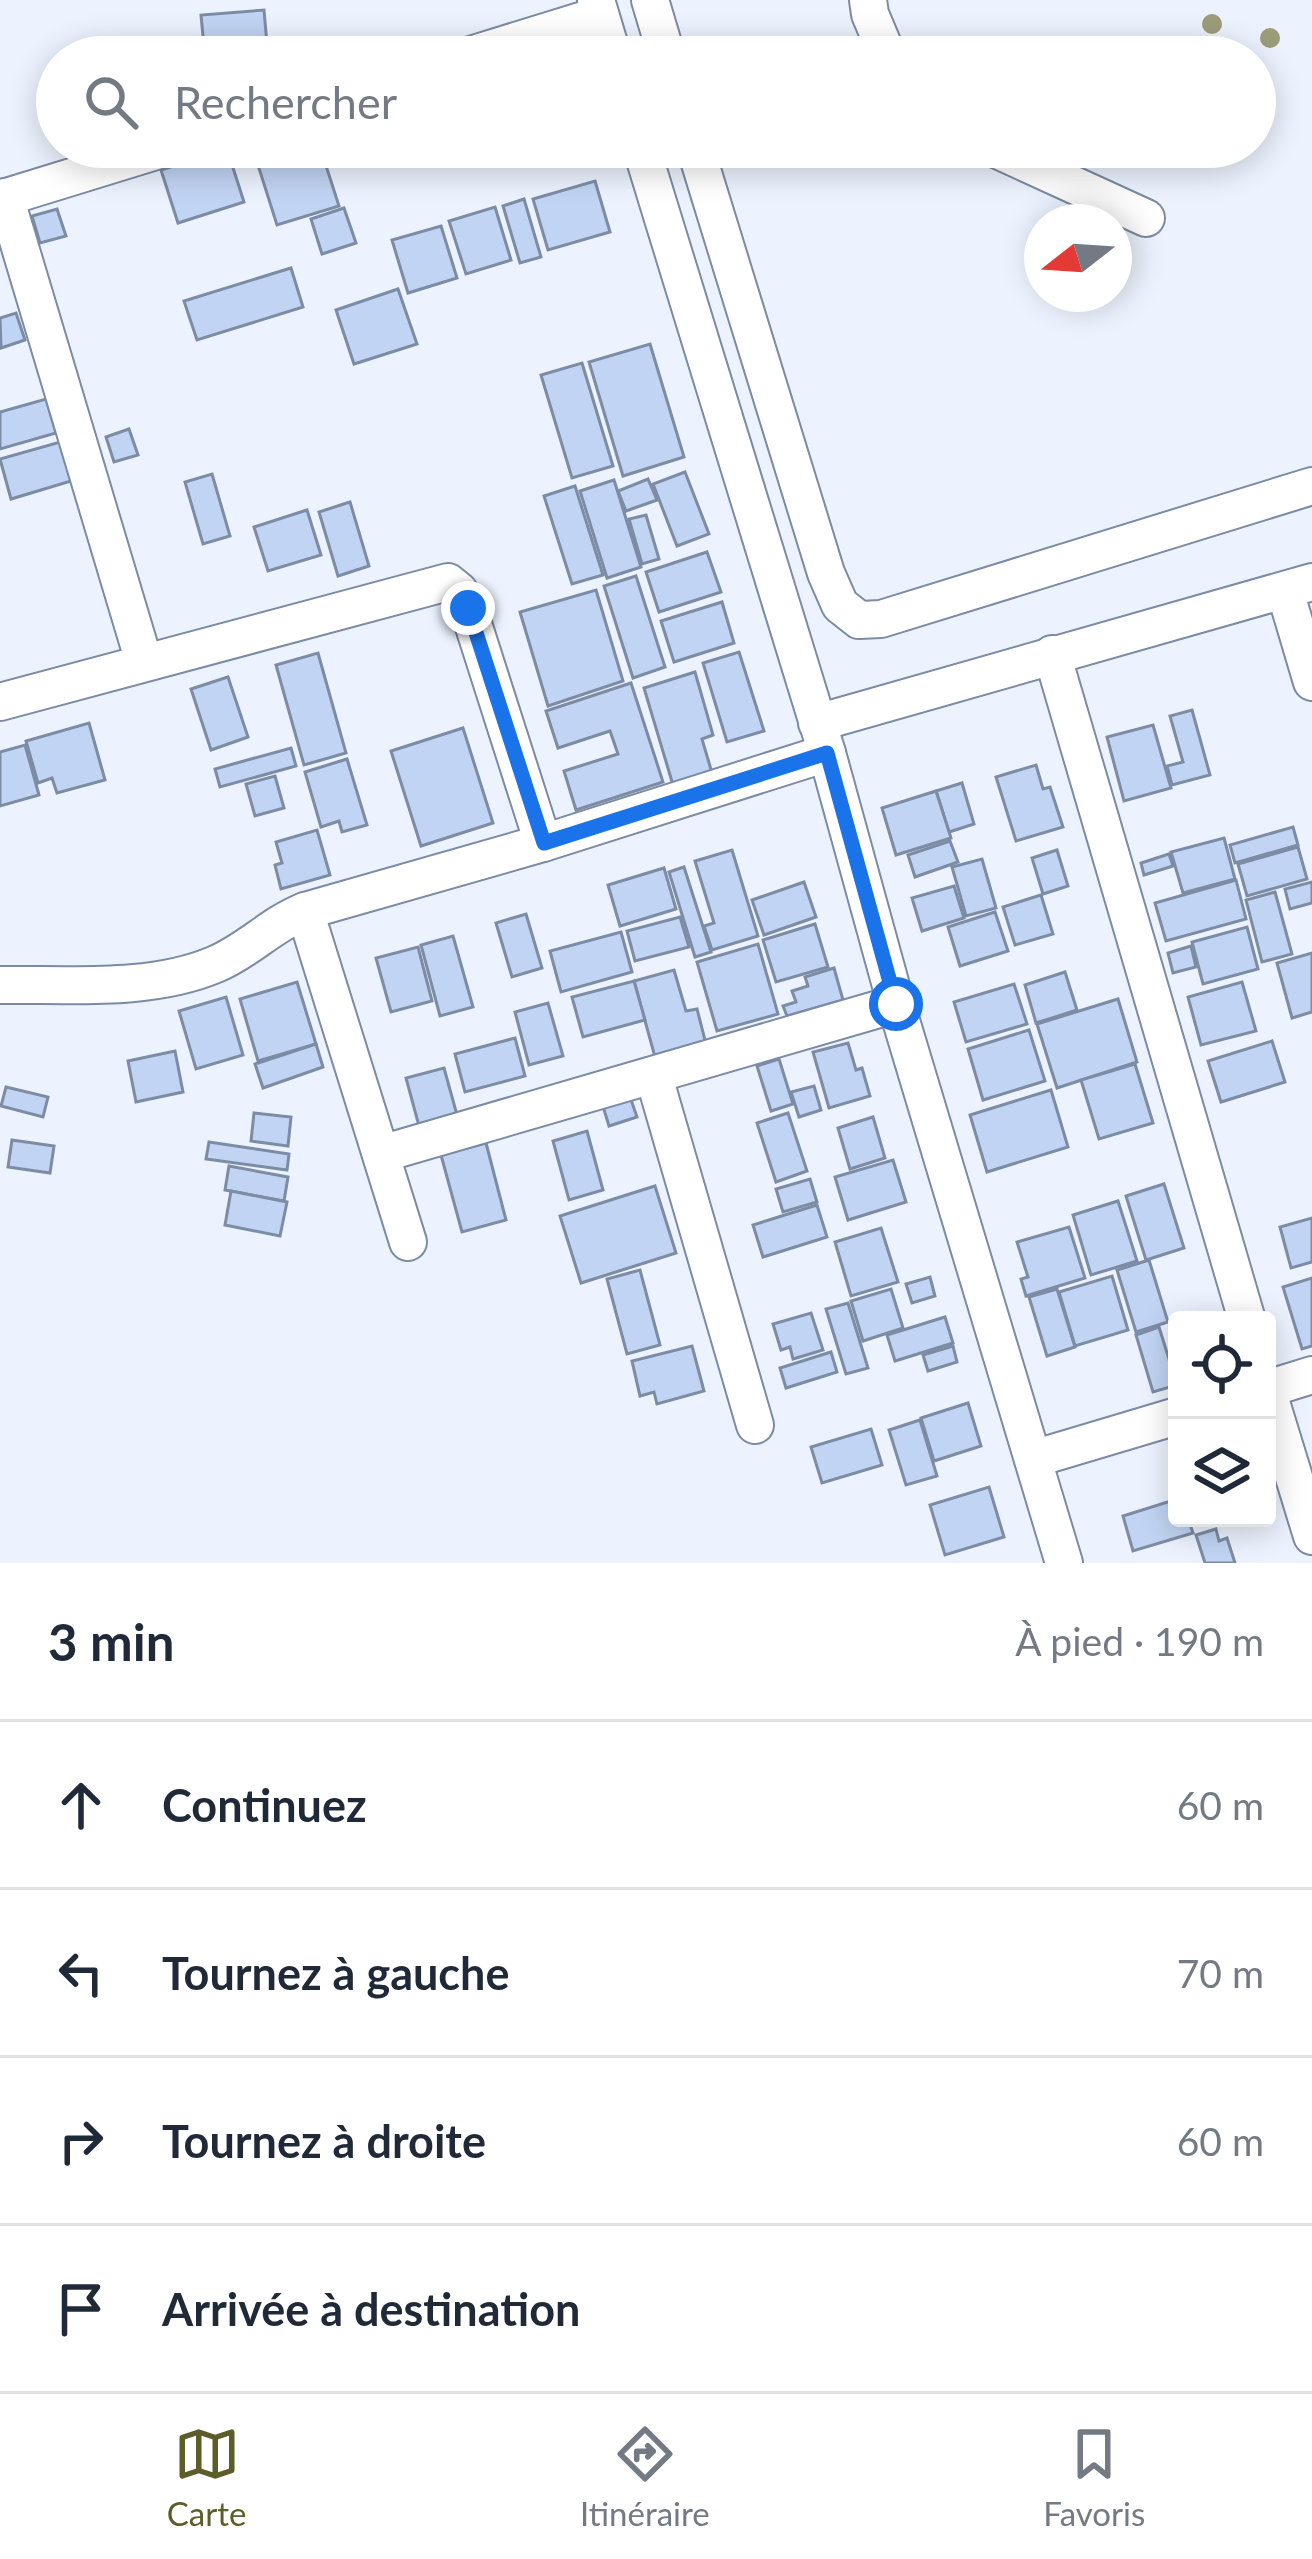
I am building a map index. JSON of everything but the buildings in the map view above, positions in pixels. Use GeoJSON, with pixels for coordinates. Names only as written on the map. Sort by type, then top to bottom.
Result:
{"type":"FeatureCollection","features":[{"type":"Feature","properties":{"kind":"street"},"geometry":{"type":"LineString","coordinates":[[650,0],[661,36]]}},
{"type":"Feature","properties":{"kind":"street"},"geometry":{"type":"LineString","coordinates":[[868,0],[879,36]]}},
{"type":"Feature","properties":{"kind":"street"},"geometry":{"type":"LineString","coordinates":[[521,36],[598,8]]}},
{"type":"Feature","properties":{"kind":"street"},"geometry":{"type":"LineString","coordinates":[[100,168],[2,198],[144,662]]}},
{"type":"Feature","properties":{"kind":"street"},"geometry":{"type":"LineString","coordinates":[[646,168],[822,738],[896,1004],[1064,1563]]}},
{"type":"Feature","properties":{"kind":"street"},"geometry":{"type":"LineString","coordinates":[[701,168],[826,573],[840,605],[859,620],[881,619],[1312,486]]}},
{"type":"Feature","properties":{"kind":"street"},"geometry":{"type":"LineString","coordinates":[[1038,168],[1147,218]]}},
{"type":"Feature","properties":{"kind":"street"},"geometry":{"type":"LineString","coordinates":[[0,702],[448,582],[460,591],[468,608],[544,843]]}},
{"type":"Feature","properties":{"kind":"street"},"geometry":{"type":"LineString","coordinates":[[0,985],[129,982],[215,964],[282,920],[305,911],[544,843],[1052,654],[1298,587],[1312,682]]}},
{"type":"Feature","properties":{"kind":"street"},"geometry":{"type":"LineString","coordinates":[[1052,654],[1244,1311]]}},
{"type":"Feature","properties":{"kind":"street"},"geometry":{"type":"LineString","coordinates":[[305,911],[409,1242]]}},
{"type":"Feature","properties":{"kind":"street"},"geometry":{"type":"LineString","coordinates":[[381,1154],[896,1004]]}},
{"type":"Feature","properties":{"kind":"street"},"geometry":{"type":"LineString","coordinates":[[654,1077],[755,1426]]}},
{"type":"Feature","properties":{"kind":"street"},"geometry":{"type":"LineString","coordinates":[[1276,1386],[1312,1375]]}},
{"type":"Feature","properties":{"kind":"street"},"geometry":{"type":"LineString","coordinates":[[1276,1418],[1312,1536]]}},
{"type":"Feature","properties":{"kind":"street"},"geometry":{"type":"LineString","coordinates":[[1033,1459],[1168,1419]]}},
{"type":"Feature","properties":{"kind":"route"},"geometry":{"type":"LineString","coordinates":[[468,608],[544,843],[827,753],[896,1004]]}}]}
